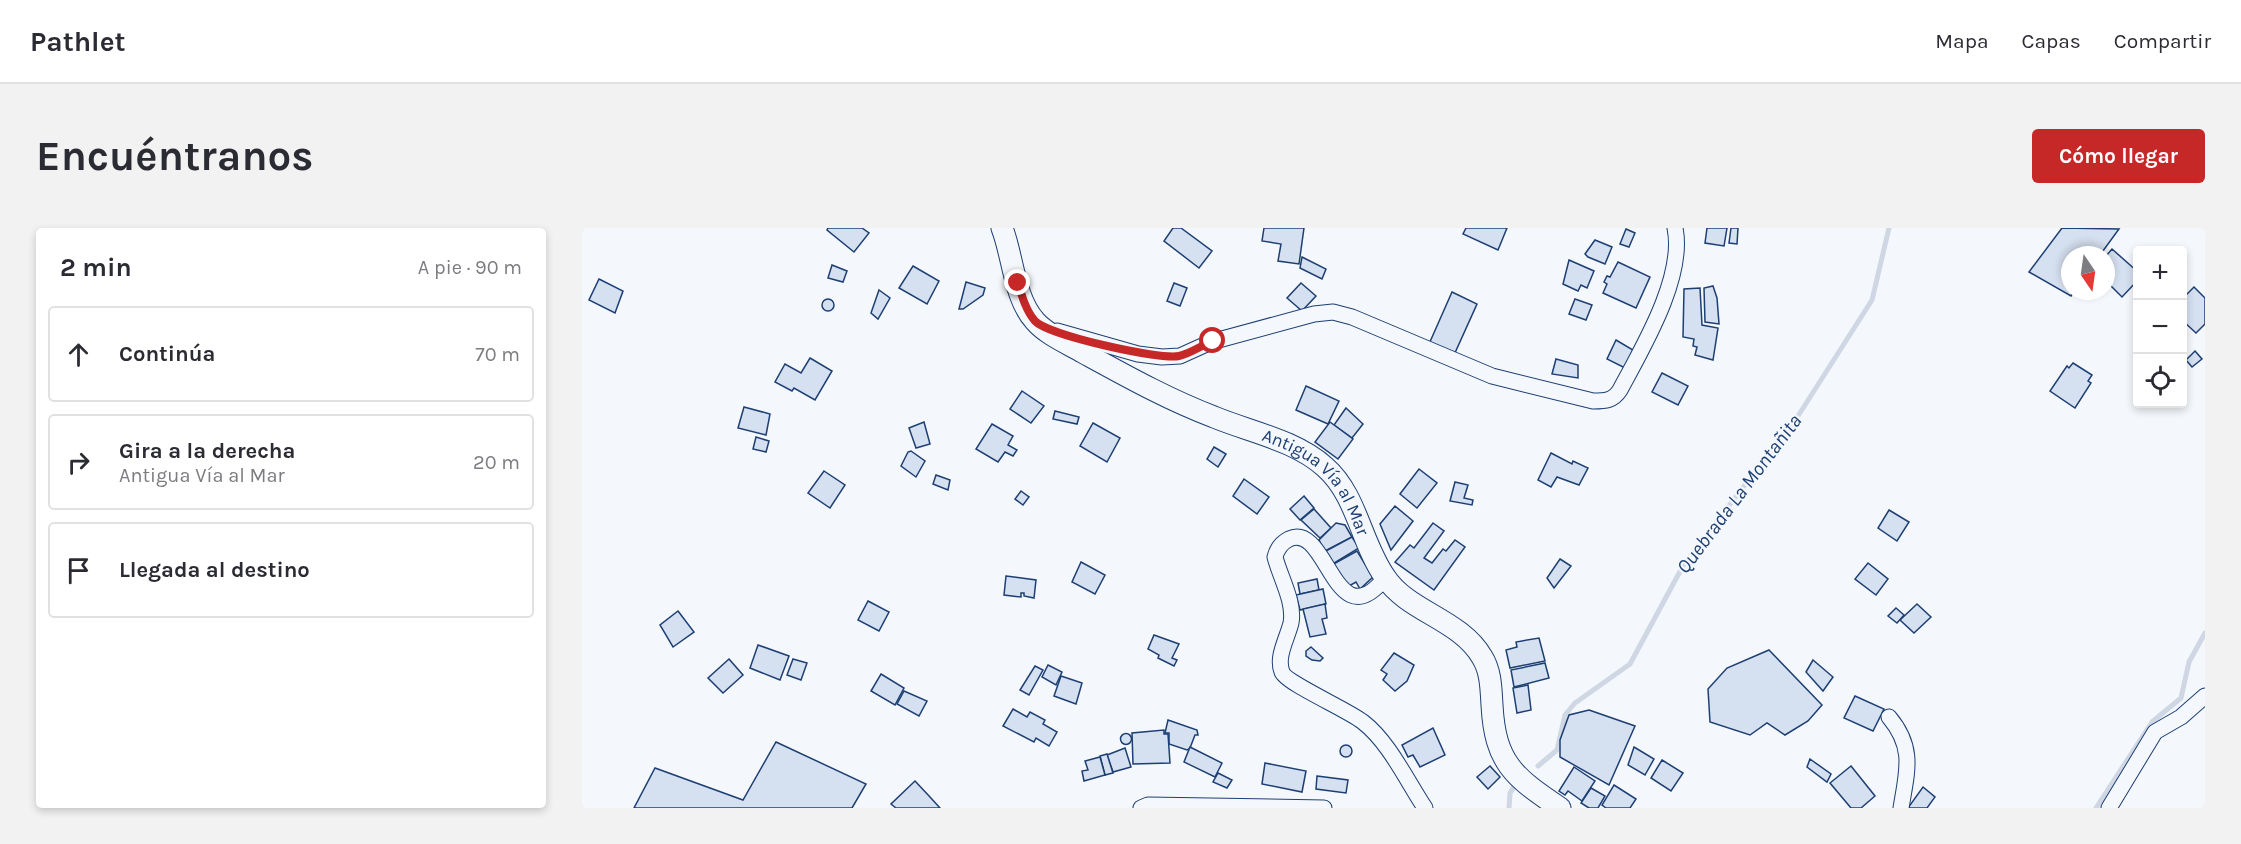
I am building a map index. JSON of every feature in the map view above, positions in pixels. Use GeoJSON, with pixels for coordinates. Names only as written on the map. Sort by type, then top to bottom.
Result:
{"type":"FeatureCollection","features":[{"type":"Feature","properties":{"kind":"main road","name":"Antigua Vía al Mar"},"geometry":{"type":"LineString","coordinates":[[1002,228],[1027,310],[1041,327],[1135,381],[1212,417],[1280,441],[1324,466],[1340,484],[1385,579],[1409,600],[1461,633],[1483,657],[1489,673],[1493,724],[1500,753],[1515,776],[1560,808]]}},
{"type":"Feature","properties":{"kind":"street"},"geometry":{"type":"LineString","coordinates":[[1041,327],[1138,354],[1162,357],[1180,356],[1211,342],[1314,314],[1333,312],[1352,317],[1492,376],[1593,401],[1606,401],[1616,397],[1620,390],[1664,299],[1677,252],[1676,228]]}},
{"type":"Feature","properties":{"kind":"street"},"geometry":{"type":"LineString","coordinates":[[1385,579],[1375,590],[1362,595],[1351,594],[1336,583],[1316,546],[1307,539],[1295,537],[1277,548],[1275,557],[1292,615],[1280,660],[1281,670],[1286,680],[1321,696],[1365,723],[1390,754],[1425,808]]}},
{"type":"Feature","properties":{"kind":"street"},"geometry":{"type":"LineString","coordinates":[[2109,808],[2155,732],[2181,717],[2205,696]]}},
{"type":"Feature","properties":{"kind":"street"},"geometry":{"type":"LineString","coordinates":[[1889,717],[1902,733],[1908,753],[1901,808]]}},
{"type":"Feature","properties":{"kind":"street"},"geometry":{"type":"LineString","coordinates":[[1141,808],[1156,805],[1324,808]]}},
{"type":"Feature","properties":{"kind":"building"},"geometry":{"type":"Polygon","coordinates":[[[828,228],[862,228],[869,233],[854,252],[827,230],[828,228]]]}},
{"type":"Feature","properties":{"kind":"building"},"geometry":{"type":"Polygon","coordinates":[[[1173,228],[1181,228],[1212,251],[1199,268],[1164,241],[1173,228]]]}},
{"type":"Feature","properties":{"kind":"building"},"geometry":{"type":"Polygon","coordinates":[[[1264,228],[1304,228],[1299,264],[1278,261],[1281,244],[1262,241],[1264,228]]]}},
{"type":"Feature","properties":{"kind":"building"},"geometry":{"type":"Polygon","coordinates":[[[1466,228],[1507,228],[1498,250],[1463,234],[1466,228]]]}},
{"type":"Feature","properties":{"kind":"building"},"geometry":{"type":"Polygon","coordinates":[[[1707,228],[1727,228],[1724,246],[1705,243],[1707,228]]]}},
{"type":"Feature","properties":{"kind":"building"},"geometry":{"type":"Polygon","coordinates":[[[1731,228],[1738,228],[1737,244],[1729,243],[1731,228]]]}},
{"type":"Feature","properties":{"kind":"building"},"geometry":{"type":"Polygon","coordinates":[[[2062,228],[2119,229],[2107,246],[2061,246],[2061,290],[2029,272],[2062,228]]]}},
{"type":"Feature","properties":{"kind":"building"},"geometry":{"type":"Polygon","coordinates":[[[1626,229],[1635,233],[1629,247],[1620,244],[1626,229]]]}},
{"type":"Feature","properties":{"kind":"building"},"geometry":{"type":"Polygon","coordinates":[[[1595,240],[1612,247],[1605,264],[1585,254],[1595,240]]]}},
{"type":"Feature","properties":{"kind":"building"},"geometry":{"type":"Polygon","coordinates":[[[2115,252],[2133,268],[2133,285],[2122,297],[2115,290],[2115,252]]]}},
{"type":"Feature","properties":{"kind":"building"},"geometry":{"type":"Polygon","coordinates":[[[1302,257],[1326,269],[1322,279],[1300,268],[1302,257]]]}},
{"type":"Feature","properties":{"kind":"building"},"geometry":{"type":"Polygon","coordinates":[[[1569,260],[1594,271],[1587,288],[1581,285],[1578,291],[1563,284],[1569,260]]]}},
{"type":"Feature","properties":{"kind":"building"},"geometry":{"type":"Polygon","coordinates":[[[1618,262],[1650,277],[1636,308],[1603,293],[1607,284],[1604,282],[1607,276],[1610,277],[1618,262]]]}},
{"type":"Feature","properties":{"kind":"building"},"geometry":{"type":"Polygon","coordinates":[[[832,265],[847,271],[843,282],[828,278],[832,265]]]}},
{"type":"Feature","properties":{"kind":"building"},"geometry":{"type":"Polygon","coordinates":[[[913,266],[939,281],[927,304],[899,288],[913,266]]]}},
{"type":"Feature","properties":{"kind":"building"},"geometry":{"type":"Polygon","coordinates":[[[599,279],[623,291],[615,313],[589,300],[599,279]]]}},
{"type":"Feature","properties":{"kind":"building"},"geometry":{"type":"Polygon","coordinates":[[[966,282],[985,288],[983,295],[963,309],[959,309],[966,282]]]}},
{"type":"Feature","properties":{"kind":"building"},"geometry":{"type":"Polygon","coordinates":[[[1174,283],[1187,288],[1180,306],[1167,301],[1174,283]]]}},
{"type":"Feature","properties":{"kind":"building"},"geometry":{"type":"Polygon","coordinates":[[[1301,283],[1316,296],[1302,311],[1287,298],[1301,283]]]}},
{"type":"Feature","properties":{"kind":"building"},"geometry":{"type":"Polygon","coordinates":[[[1713,286],[1717,298],[1719,324],[1705,322],[1704,288],[1713,286]]]}},
{"type":"Feature","properties":{"kind":"building"},"geometry":{"type":"Polygon","coordinates":[[[2194,287],[2205,298],[2205,324],[2196,333],[2187,325],[2187,294],[2194,287]]]}},
{"type":"Feature","properties":{"kind":"building"},"geometry":{"type":"Polygon","coordinates":[[[1700,288],[1702,325],[1718,328],[1713,360],[1695,355],[1697,347],[1693,346],[1694,339],[1683,337],[1684,289],[1700,288]]]}},
{"type":"Feature","properties":{"kind":"building"},"geometry":{"type":"Polygon","coordinates":[[[879,290],[890,298],[878,319],[871,313],[879,290]]]}},
{"type":"Feature","properties":{"kind":"building"},"geometry":{"type":"Polygon","coordinates":[[[1452,292],[1477,304],[1454,355],[1429,344],[1452,292]]]}},
{"type":"Feature","properties":{"kind":"building"},"geometry":{"type":"Polygon","coordinates":[[[828,299],[834,305],[828,311],[822,305],[828,299]]]}},
{"type":"Feature","properties":{"kind":"building"},"geometry":{"type":"Polygon","coordinates":[[[1575,299],[1592,305],[1586,320],[1569,314],[1575,299]]]}},
{"type":"Feature","properties":{"kind":"building"},"geometry":{"type":"Polygon","coordinates":[[[1616,340],[1633,350],[1625,368],[1607,359],[1616,340]]]}},
{"type":"Feature","properties":{"kind":"building"},"geometry":{"type":"Polygon","coordinates":[[[2195,351],[2202,359],[2192,367],[2187,359],[2195,351]]]}},
{"type":"Feature","properties":{"kind":"building"},"geometry":{"type":"Polygon","coordinates":[[[810,358],[832,371],[815,400],[794,388],[792,391],[775,382],[785,364],[801,373],[810,358]]]}},
{"type":"Feature","properties":{"kind":"building"},"geometry":{"type":"Polygon","coordinates":[[[1556,359],[1578,365],[1578,378],[1552,374],[1556,359]]]}},
{"type":"Feature","properties":{"kind":"building"},"geometry":{"type":"Polygon","coordinates":[[[2073,363],[2092,375],[2088,381],[2091,383],[2075,408],[2050,391],[2067,366],[2069,368],[2073,363]]]}},
{"type":"Feature","properties":{"kind":"building"},"geometry":{"type":"Polygon","coordinates":[[[1662,373],[1688,386],[1678,405],[1652,392],[1662,373]]]}},
{"type":"Feature","properties":{"kind":"building"},"geometry":{"type":"Polygon","coordinates":[[[1306,386],[1339,401],[1328,424],[1296,410],[1306,386]]]}},
{"type":"Feature","properties":{"kind":"building"},"geometry":{"type":"Polygon","coordinates":[[[1022,391],[1044,406],[1031,423],[1010,409],[1022,391]]]}},
{"type":"Feature","properties":{"kind":"building"},"geometry":{"type":"Polygon","coordinates":[[[744,407],[770,414],[766,435],[738,428],[744,407]]]}},
{"type":"Feature","properties":{"kind":"building"},"geometry":{"type":"Polygon","coordinates":[[[1346,408],[1363,424],[1352,438],[1334,425],[1346,408]]]}},
{"type":"Feature","properties":{"kind":"building"},"geometry":{"type":"Polygon","coordinates":[[[1055,411],[1079,417],[1077,424],[1053,419],[1055,411]]]}},
{"type":"Feature","properties":{"kind":"building"},"geometry":{"type":"Polygon","coordinates":[[[924,422],[930,444],[916,448],[909,428],[924,422]]]}},
{"type":"Feature","properties":{"kind":"building"},"geometry":{"type":"Polygon","coordinates":[[[1330,422],[1353,439],[1338,459],[1315,442],[1330,422]]]}},
{"type":"Feature","properties":{"kind":"building"},"geometry":{"type":"Polygon","coordinates":[[[1093,423],[1120,438],[1107,462],[1080,446],[1093,423]]]}},
{"type":"Feature","properties":{"kind":"building"},"geometry":{"type":"Polygon","coordinates":[[[992,424],[1013,436],[1008,445],[1017,450],[1013,456],[1005,452],[998,462],[976,449],[992,424]]]}},
{"type":"Feature","properties":{"kind":"building"},"geometry":{"type":"Polygon","coordinates":[[[756,437],[769,441],[766,452],[753,449],[756,437]]]}},
{"type":"Feature","properties":{"kind":"building"},"geometry":{"type":"Polygon","coordinates":[[[1214,447],[1226,454],[1218,467],[1207,459],[1214,447]]]}},
{"type":"Feature","properties":{"kind":"building"},"geometry":{"type":"Polygon","coordinates":[[[911,451],[925,461],[916,477],[901,466],[908,452],[911,451]]]}},
{"type":"Feature","properties":{"kind":"building"},"geometry":{"type":"Polygon","coordinates":[[[1551,453],[1572,464],[1573,461],[1588,468],[1579,485],[1557,477],[1551,487],[1538,480],[1551,453]]]}},
{"type":"Feature","properties":{"kind":"building"},"geometry":{"type":"Polygon","coordinates":[[[1419,469],[1437,483],[1417,508],[1400,494],[1419,469]]]}},
{"type":"Feature","properties":{"kind":"building"},"geometry":{"type":"Polygon","coordinates":[[[824,471],[845,485],[830,508],[808,493],[824,471]]]}},
{"type":"Feature","properties":{"kind":"building"},"geometry":{"type":"Polygon","coordinates":[[[936,475],[950,480],[948,490],[933,484],[936,475]]]}},
{"type":"Feature","properties":{"kind":"building"},"geometry":{"type":"Polygon","coordinates":[[[1244,479],[1269,497],[1257,514],[1233,496],[1244,479]]]}},
{"type":"Feature","properties":{"kind":"building"},"geometry":{"type":"Polygon","coordinates":[[[1455,482],[1468,485],[1464,498],[1473,500],[1472,505],[1450,501],[1455,482]]]}},
{"type":"Feature","properties":{"kind":"building"},"geometry":{"type":"Polygon","coordinates":[[[1021,491],[1029,497],[1023,505],[1015,499],[1021,491]]]}},
{"type":"Feature","properties":{"kind":"building"},"geometry":{"type":"Polygon","coordinates":[[[1304,496],[1314,508],[1300,520],[1290,509],[1304,496]]]}},
{"type":"Feature","properties":{"kind":"building"},"geometry":{"type":"Polygon","coordinates":[[[1395,506],[1413,521],[1391,550],[1380,524],[1395,506]]]}},
{"type":"Feature","properties":{"kind":"building"},"geometry":{"type":"Polygon","coordinates":[[[1314,509],[1331,528],[1320,538],[1301,520],[1314,509]]]}},
{"type":"Feature","properties":{"kind":"building"},"geometry":{"type":"Polygon","coordinates":[[[1889,510],[1909,522],[1897,541],[1878,528],[1889,510]]]}},
{"type":"Feature","properties":{"kind":"building"},"geometry":{"type":"Polygon","coordinates":[[[1336,523],[1345,525],[1352,537],[1325,551],[1319,540],[1336,523]]]}},
{"type":"Feature","properties":{"kind":"building"},"geometry":{"type":"Polygon","coordinates":[[[1433,523],[1444,531],[1424,558],[1432,563],[1443,549],[1446,551],[1455,540],[1465,547],[1434,590],[1395,562],[1410,545],[1414,548],[1433,523]]]}},
{"type":"Feature","properties":{"kind":"building"},"geometry":{"type":"Polygon","coordinates":[[[1352,537],[1359,548],[1331,565],[1324,552],[1352,537]]]}},
{"type":"Feature","properties":{"kind":"building"},"geometry":{"type":"Polygon","coordinates":[[[1357,551],[1373,577],[1360,589],[1356,582],[1349,586],[1330,566],[1357,551]]]}},
{"type":"Feature","properties":{"kind":"building"},"geometry":{"type":"Polygon","coordinates":[[[1560,559],[1571,566],[1554,588],[1547,578],[1560,559]]]}},
{"type":"Feature","properties":{"kind":"building"},"geometry":{"type":"Polygon","coordinates":[[[1081,562],[1105,575],[1095,594],[1072,582],[1081,562]]]}},
{"type":"Feature","properties":{"kind":"building"},"geometry":{"type":"Polygon","coordinates":[[[1868,563],[1888,579],[1876,595],[1855,579],[1868,563]]]}},
{"type":"Feature","properties":{"kind":"building"},"geometry":{"type":"Polygon","coordinates":[[[1006,576],[1036,580],[1034,598],[1024,596],[1024,593],[1021,593],[1021,597],[1004,595],[1006,576]]]}},
{"type":"Feature","properties":{"kind":"building"},"geometry":{"type":"Polygon","coordinates":[[[1317,579],[1319,590],[1300,594],[1298,583],[1317,579]]]}},
{"type":"Feature","properties":{"kind":"building"},"geometry":{"type":"Polygon","coordinates":[[[1323,589],[1326,604],[1300,610],[1296,595],[1323,589]]]}},
{"type":"Feature","properties":{"kind":"building"},"geometry":{"type":"Polygon","coordinates":[[[868,601],[889,612],[879,631],[858,620],[868,601]]]}},
{"type":"Feature","properties":{"kind":"building"},"geometry":{"type":"Polygon","coordinates":[[[1325,604],[1327,618],[1322,619],[1326,634],[1310,637],[1303,609],[1325,604]]]}},
{"type":"Feature","properties":{"kind":"building"},"geometry":{"type":"Polygon","coordinates":[[[1917,604],[1931,617],[1914,633],[1900,620],[1917,604]]]}},
{"type":"Feature","properties":{"kind":"building"},"geometry":{"type":"Polygon","coordinates":[[[1896,608],[1904,615],[1897,623],[1888,616],[1896,608]]]}},
{"type":"Feature","properties":{"kind":"building"},"geometry":{"type":"Polygon","coordinates":[[[678,611],[694,632],[673,647],[660,625],[678,611]]]}},
{"type":"Feature","properties":{"kind":"building"},"geometry":{"type":"Polygon","coordinates":[[[1154,635],[1179,644],[1172,658],[1177,660],[1174,666],[1158,658],[1159,655],[1148,649],[1154,635]]]}},
{"type":"Feature","properties":{"kind":"building"},"geometry":{"type":"Polygon","coordinates":[[[1539,638],[1545,661],[1510,668],[1506,650],[1517,647],[1516,642],[1539,638]]]}},
{"type":"Feature","properties":{"kind":"building"},"geometry":{"type":"Polygon","coordinates":[[[758,645],[789,656],[780,680],[750,668],[758,645]]]}},
{"type":"Feature","properties":{"kind":"building"},"geometry":{"type":"Polygon","coordinates":[[[1311,647],[1323,658],[1320,661],[1306,656],[1306,651],[1311,647]]]}},
{"type":"Feature","properties":{"kind":"building"},"geometry":{"type":"Polygon","coordinates":[[[1769,650],[1822,705],[1808,721],[1785,735],[1767,723],[1750,735],[1710,722],[1708,689],[1727,668],[1769,650]]]}},
{"type":"Feature","properties":{"kind":"building"},"geometry":{"type":"Polygon","coordinates":[[[1394,653],[1414,665],[1407,681],[1395,691],[1383,680],[1387,674],[1381,670],[1394,653]]]}},
{"type":"Feature","properties":{"kind":"building"},"geometry":{"type":"Polygon","coordinates":[[[729,659],[743,675],[723,693],[708,678],[729,659]]]}},
{"type":"Feature","properties":{"kind":"building"},"geometry":{"type":"Polygon","coordinates":[[[793,659],[807,663],[801,680],[787,675],[793,659]]]}},
{"type":"Feature","properties":{"kind":"building"},"geometry":{"type":"Polygon","coordinates":[[[1813,660],[1833,677],[1823,691],[1806,672],[1813,660]]]}},
{"type":"Feature","properties":{"kind":"building"},"geometry":{"type":"Polygon","coordinates":[[[1545,663],[1549,678],[1514,687],[1511,670],[1545,663]]]}},
{"type":"Feature","properties":{"kind":"building"},"geometry":{"type":"Polygon","coordinates":[[[1048,665],[1062,672],[1056,685],[1042,677],[1048,665]]]}},
{"type":"Feature","properties":{"kind":"building"},"geometry":{"type":"Polygon","coordinates":[[[1035,666],[1043,670],[1029,695],[1020,690],[1035,666]]]}},
{"type":"Feature","properties":{"kind":"building"},"geometry":{"type":"Polygon","coordinates":[[[881,674],[904,688],[895,705],[871,691],[881,674]]]}},
{"type":"Feature","properties":{"kind":"building"},"geometry":{"type":"Polygon","coordinates":[[[1061,676],[1082,683],[1076,704],[1054,696],[1061,676]]]}},
{"type":"Feature","properties":{"kind":"building"},"geometry":{"type":"Polygon","coordinates":[[[1528,685],[1531,710],[1517,713],[1513,688],[1528,685]]]}},
{"type":"Feature","properties":{"kind":"building"},"geometry":{"type":"Polygon","coordinates":[[[904,691],[927,701],[919,716],[897,704],[904,691]]]}},
{"type":"Feature","properties":{"kind":"building"},"geometry":{"type":"Polygon","coordinates":[[[1855,696],[1884,709],[1873,731],[1844,718],[1855,696]]]}},
{"type":"Feature","properties":{"kind":"building"},"geometry":{"type":"Polygon","coordinates":[[[1013,709],[1027,717],[1030,712],[1045,720],[1043,724],[1057,732],[1049,746],[1036,738],[1034,742],[1003,726],[1013,709]]]}},
{"type":"Feature","properties":{"kind":"building"},"geometry":{"type":"Polygon","coordinates":[[[1589,710],[1635,726],[1609,785],[1560,757],[1560,740],[1569,715],[1589,710]]]}},
{"type":"Feature","properties":{"kind":"building"},"geometry":{"type":"Polygon","coordinates":[[[1168,720],[1197,730],[1198,735],[1195,735],[1190,748],[1187,750],[1169,744],[1169,733],[1165,733],[1168,720]]]}},
{"type":"Feature","properties":{"kind":"building"},"geometry":{"type":"Polygon","coordinates":[[[1433,728],[1445,755],[1420,767],[1413,755],[1408,757],[1402,745],[1433,728]]]}},
{"type":"Feature","properties":{"kind":"building"},"geometry":{"type":"Polygon","coordinates":[[[1164,730],[1164,734],[1168,734],[1170,763],[1133,764],[1132,733],[1164,730]]]}},
{"type":"Feature","properties":{"kind":"building"},"geometry":{"type":"Polygon","coordinates":[[[1126,733],[1132,739],[1126,745],[1120,739],[1126,733]]]}},
{"type":"Feature","properties":{"kind":"building"},"geometry":{"type":"Polygon","coordinates":[[[776,742],[866,784],[852,808],[634,808],[655,768],[743,800],[776,742]]]}},
{"type":"Feature","properties":{"kind":"building"},"geometry":{"type":"Polygon","coordinates":[[[1346,745],[1352,751],[1346,757],[1340,751],[1346,745]]]}},
{"type":"Feature","properties":{"kind":"building"},"geometry":{"type":"Polygon","coordinates":[[[1190,747],[1222,763],[1215,777],[1184,762],[1190,747]]]}},
{"type":"Feature","properties":{"kind":"building"},"geometry":{"type":"Polygon","coordinates":[[[1634,747],[1654,759],[1645,775],[1628,765],[1634,747]]]}},
{"type":"Feature","properties":{"kind":"building"},"geometry":{"type":"Polygon","coordinates":[[[1125,748],[1131,767],[1113,772],[1107,755],[1125,748]]]}},
{"type":"Feature","properties":{"kind":"building"},"geometry":{"type":"Polygon","coordinates":[[[1107,754],[1113,773],[1105,775],[1100,756],[1107,754]]]}},
{"type":"Feature","properties":{"kind":"building"},"geometry":{"type":"Polygon","coordinates":[[[1100,757],[1105,775],[1084,781],[1082,771],[1088,770],[1085,761],[1100,757]]]}},
{"type":"Feature","properties":{"kind":"building"},"geometry":{"type":"Polygon","coordinates":[[[1810,759],[1831,774],[1827,782],[1807,767],[1810,759]]]}},
{"type":"Feature","properties":{"kind":"building"},"geometry":{"type":"Polygon","coordinates":[[[1662,760],[1683,773],[1671,791],[1651,778],[1662,760]]]}},
{"type":"Feature","properties":{"kind":"building"},"geometry":{"type":"Polygon","coordinates":[[[1265,763],[1306,771],[1302,792],[1262,784],[1265,763]]]}},
{"type":"Feature","properties":{"kind":"building"},"geometry":{"type":"Polygon","coordinates":[[[1490,766],[1500,777],[1488,789],[1477,777],[1490,766]]]}},
{"type":"Feature","properties":{"kind":"building"},"geometry":{"type":"Polygon","coordinates":[[[1851,766],[1875,796],[1861,808],[1851,808],[1830,783],[1851,766]]]}},
{"type":"Feature","properties":{"kind":"building"},"geometry":{"type":"Polygon","coordinates":[[[1574,767],[1595,781],[1582,801],[1568,791],[1565,795],[1559,791],[1574,767]]]}},
{"type":"Feature","properties":{"kind":"building"},"geometry":{"type":"Polygon","coordinates":[[[1218,773],[1232,780],[1227,788],[1213,782],[1218,773]]]}},
{"type":"Feature","properties":{"kind":"building"},"geometry":{"type":"Polygon","coordinates":[[[1317,776],[1348,780],[1346,793],[1316,789],[1317,776]]]}},
{"type":"Feature","properties":{"kind":"building"},"geometry":{"type":"Polygon","coordinates":[[[915,781],[940,808],[896,808],[891,804],[915,781]]]}},
{"type":"Feature","properties":{"kind":"building"},"geometry":{"type":"Polygon","coordinates":[[[1614,785],[1636,799],[1630,808],[1606,808],[1602,805],[1614,785]]]}},
{"type":"Feature","properties":{"kind":"building"},"geometry":{"type":"Polygon","coordinates":[[[1923,787],[1935,797],[1927,808],[1908,808],[1923,787]]]}},
{"type":"Feature","properties":{"kind":"building"},"geometry":{"type":"Polygon","coordinates":[[[1591,788],[1605,796],[1598,808],[1589,808],[1581,803],[1591,788]]]}},
{"type":"Feature","properties":{"kind":"waterway","name":"Quebrada La Montañita"},"geometry":{"type":"LineString","coordinates":[[1538,766],[1557,750],[1565,715],[1575,703],[1630,664],[1684,564],[1798,416],[1872,300],[1889,228]]}},
{"type":"Feature","properties":{"kind":"waterway"},"geometry":{"type":"LineString","coordinates":[[2096,808],[2152,722],[2181,698],[2189,662],[2205,633]]}},
{"type":"Feature","properties":{"kind":"waterway","name":"Quebrada La Montañita"},"geometry":{"type":"LineString","coordinates":[[1509,808],[1510,793],[1516,784]]}},
{"type":"Feature","properties":{"kind":"route"},"geometry":{"type":"LineString","coordinates":[[1018,283],[1027,310],[1041,327],[1138,354],[1162,357],[1180,356],[1213,341]]}}]}
